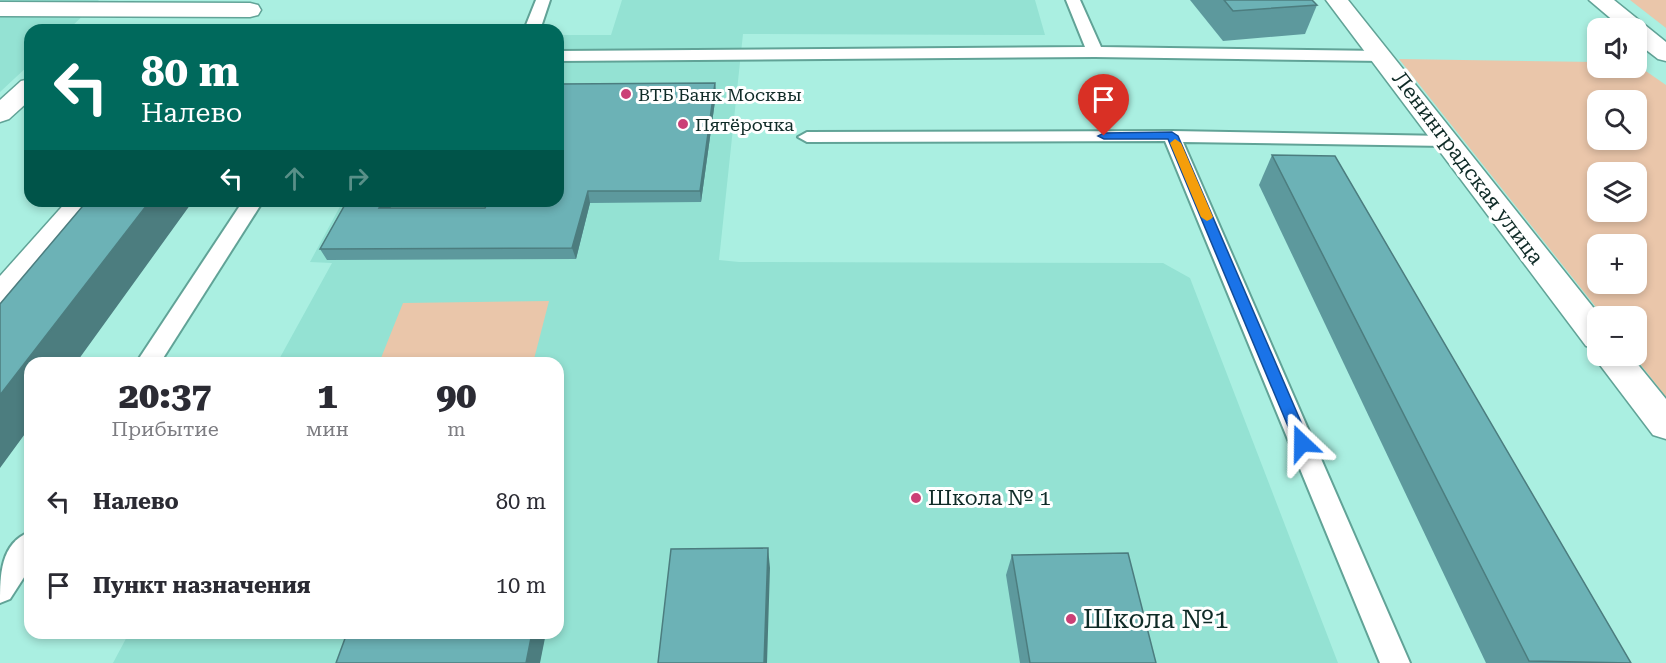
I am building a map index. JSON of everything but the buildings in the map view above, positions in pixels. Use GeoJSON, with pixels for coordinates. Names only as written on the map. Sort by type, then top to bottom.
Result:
{"type":"FeatureCollection","features":[{"type":"Feature","properties":{"kind":"street","name":"Ленинградская улица"},"geometry":{"type":"LineString","coordinates":[[1338,0],[1587,323]]}},
{"type":"Feature","properties":{"kind":"street"},"geometry":{"type":"LineString","coordinates":[[1600,0],[1622,18]]}},
{"type":"Feature","properties":{"kind":"street"},"geometry":{"type":"LineString","coordinates":[[0,9],[119,4],[255,5]]}},
{"type":"Feature","properties":{"kind":"street"},"geometry":{"type":"LineString","coordinates":[[97,24],[119,4]]}},
{"type":"Feature","properties":{"kind":"street"},"geometry":{"type":"LineString","coordinates":[[238,24],[255,5]]}},
{"type":"Feature","properties":{"kind":"street"},"geometry":{"type":"LineString","coordinates":[[1647,38],[1666,54]]}},
{"type":"Feature","properties":{"kind":"street"},"geometry":{"type":"LineString","coordinates":[[0,114],[24,92]]}},
{"type":"Feature","properties":{"kind":"street"},"geometry":{"type":"LineString","coordinates":[[0,296],[78,207]]}},
{"type":"Feature","properties":{"kind":"street"},"geometry":{"type":"LineString","coordinates":[[1620,366],[1666,425]]}},
{"type":"Feature","properties":{"kind":"lane"},"geometry":{"type":"LineString","coordinates":[[534,24],[543,0]]}},
{"type":"Feature","properties":{"kind":"lane"},"geometry":{"type":"LineString","coordinates":[[1073,0],[1095,52]]}},
{"type":"Feature","properties":{"kind":"lane"},"geometry":{"type":"LineString","coordinates":[[564,56],[1095,52],[1383,56]]}},
{"type":"Feature","properties":{"kind":"lane"},"geometry":{"type":"LineString","coordinates":[[807,137],[1172,136],[1446,141]]}},
{"type":"Feature","properties":{"kind":"lane"},"geometry":{"type":"LineString","coordinates":[[1172,136],[1395,663]]}},
{"type":"Feature","properties":{"kind":"lane"},"geometry":{"type":"LineString","coordinates":[[152,357],[249,207]]}},
{"type":"Feature","properties":{"kind":"lane"},"geometry":{"type":"LineString","coordinates":[[0,590],[24,553]]}},
{"type":"Feature","properties":{"kind":"shaded area"},"geometry":{"type":"Polygon","coordinates":[[[0,0],[99,0],[74,24],[24,24],[24,70],[0,92],[0,0]]]}},
{"type":"Feature","properties":{"kind":"shaded area","name":"Школа № 1"},"geometry":{"type":"Polygon","coordinates":[[[622,0],[1035,0],[1045,35],[743,34],[719,260],[739,262],[1163,263],[1190,278],[1338,663],[113,663],[126,639],[564,639],[564,357],[280,357],[332,263],[310,262],[340,207],[564,207],[564,35],[611,35],[622,0]]]}},
{"type":"Feature","properties":{"kind":"shaded area"},"geometry":{"type":"Polygon","coordinates":[[[1630,0],[1666,0],[1666,28],[1630,0]]]}},
{"type":"Feature","properties":{"kind":"shaded area"},"geometry":{"type":"Polygon","coordinates":[[[1399,59],[1587,62],[1587,78],[1647,78],[1647,72],[1666,85],[1666,397],[1642,366],[1647,366],[1647,306],[1595,306],[1399,59]]]}},
{"type":"Feature","properties":{"kind":"shaded area"},"geometry":{"type":"Polygon","coordinates":[[[549,301],[535,357],[381,357],[403,303],[549,301]]]}},
{"type":"Feature","properties":{"kind":"slow traffic"},"geometry":{"type":"LineString","coordinates":[[1175,143],[1207,217]]}},
{"type":"Feature","properties":{"kind":"place","name":"ВТБ Банк Москвы"},"geometry":{"type":"Point","coordinates":[626,94]}},
{"type":"Feature","properties":{"kind":"place","name":"Пятёрочка"},"geometry":{"type":"Point","coordinates":[683,124]}},
{"type":"Feature","properties":{"kind":"place","name":"Школа № 1"},"geometry":{"type":"Point","coordinates":[916,498]}},
{"type":"Feature","properties":{"kind":"place","name":"Школа №1"},"geometry":{"type":"Point","coordinates":[1071,619]}},
{"type":"Feature","properties":{"kind":"route"},"geometry":{"type":"LineString","coordinates":[[1104,136],[1172,136],[1302,443]]}}]}
